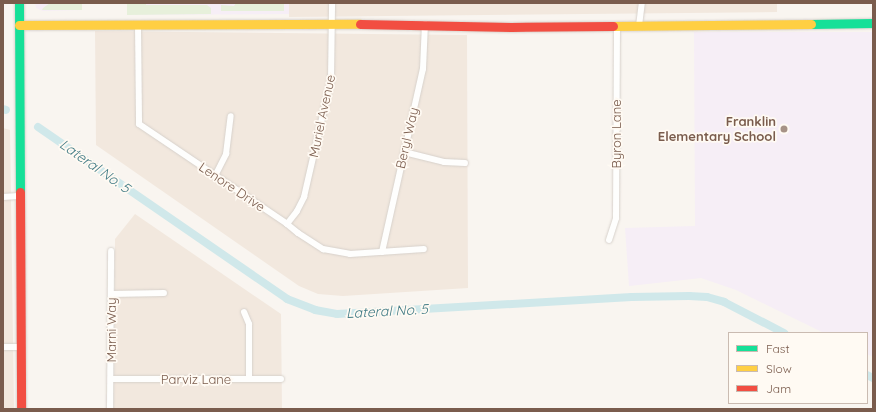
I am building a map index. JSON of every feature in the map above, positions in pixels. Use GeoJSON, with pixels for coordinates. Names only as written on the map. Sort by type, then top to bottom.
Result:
{"type":"FeatureCollection","features":[{"type":"Feature","properties":{"kind":"street"},"geometry":{"type":"LineString","coordinates":[[19,3],[18,196],[20,409]]}},
{"type":"Feature","properties":{"kind":"street","name":"Muriel Avenue"},"geometry":{"type":"LineString","coordinates":[[287,224],[297,211],[306,188],[332,79],[332,3]]}},
{"type":"Feature","properties":{"kind":"street"},"geometry":{"type":"LineString","coordinates":[[639,26],[642,3]]}},
{"type":"Feature","properties":{"kind":"street"},"geometry":{"type":"LineString","coordinates":[[19,25],[425,24],[511,27],[873,23]]}},
{"type":"Feature","properties":{"kind":"street","name":"Lenore Drive"},"geometry":{"type":"LineString","coordinates":[[138,24],[139,124],[287,224],[298,233],[323,248],[350,254],[424,249]]}},
{"type":"Feature","properties":{"kind":"street","name":"Beryl Way"},"geometry":{"type":"LineString","coordinates":[[382,252],[423,69],[425,52],[425,24]]}},
{"type":"Feature","properties":{"kind":"street","name":"Byron Lane"},"geometry":{"type":"LineString","coordinates":[[609,240],[616,218],[617,26]]}},
{"type":"Feature","properties":{"kind":"street"},"geometry":{"type":"LineString","coordinates":[[215,176],[226,154],[231,116]]}},
{"type":"Feature","properties":{"kind":"street"},"geometry":{"type":"LineString","coordinates":[[404,152],[444,162],[465,164]]}},
{"type":"Feature","properties":{"kind":"street"},"geometry":{"type":"LineString","coordinates":[[3,197],[18,196]]}},
{"type":"Feature","properties":{"kind":"street","name":"Marni Way"},"geometry":{"type":"LineString","coordinates":[[110,409],[111,251]]}},
{"type":"Feature","properties":{"kind":"street"},"geometry":{"type":"LineString","coordinates":[[110,294],[164,293]]}},
{"type":"Feature","properties":{"kind":"street"},"geometry":{"type":"LineString","coordinates":[[244,312],[249,324],[249,379]]}},
{"type":"Feature","properties":{"kind":"street"},"geometry":{"type":"LineString","coordinates":[[3,347],[20,347]]}},
{"type":"Feature","properties":{"kind":"street","name":"Parviz Lane"},"geometry":{"type":"LineString","coordinates":[[110,379],[281,379]]}},
{"type":"Feature","properties":{"kind":"shaded area"},"geometry":{"type":"Polygon","coordinates":[[[35,3],[82,3],[82,10],[43,11],[36,8],[35,3]]]}},
{"type":"Feature","properties":{"kind":"shaded area"},"geometry":{"type":"Polygon","coordinates":[[[127,3],[289,3],[289,14],[127,15],[127,3]]]}},
{"type":"Feature","properties":{"kind":"shaded area"},"geometry":{"type":"Polygon","coordinates":[[[289,3],[777,3],[777,12],[289,17],[289,3]]]}},
{"type":"Feature","properties":{"kind":"shaded area"},"geometry":{"type":"Polygon","coordinates":[[[95,31],[467,35],[468,288],[343,296],[318,294],[299,286],[96,145],[95,31]]]}},
{"type":"Feature","properties":{"kind":"shaded area","name":"Franklin Elementary School"},"geometry":{"type":"Polygon","coordinates":[[[694,32],[873,32],[873,357],[868,354],[868,332],[822,332],[736,290],[701,278],[629,286],[625,228],[695,226],[694,32]]]}},
{"type":"Feature","properties":{"kind":"shaded area"},"geometry":{"type":"Polygon","coordinates":[[[3,128],[10,130],[14,409],[3,409],[3,128]]]}},
{"type":"Feature","properties":{"kind":"shaded area"},"geometry":{"type":"Polygon","coordinates":[[[135,214],[281,314],[282,409],[114,409],[115,239],[135,214]]]}},
{"type":"Feature","properties":{"kind":"green space"},"geometry":{"type":"Polygon","coordinates":[[[50,3],[82,3],[82,10],[42,10],[50,3]]]}},
{"type":"Feature","properties":{"kind":"green space"},"geometry":{"type":"Polygon","coordinates":[[[146,3],[146,5],[207,5],[211,8],[211,14],[127,15],[127,4],[146,3]]]}},
{"type":"Feature","properties":{"kind":"green space"},"geometry":{"type":"Polygon","coordinates":[[[236,3],[284,3],[284,11],[221,11],[221,5],[234,6],[236,3]]]}},
{"type":"Feature","properties":{"kind":"waterway","name":"Lateral No. 5"},"geometry":{"type":"LineString","coordinates":[[38,127],[287,299],[315,310],[337,314],[632,297],[689,296],[707,297],[724,302],[782,332]]}},
{"type":"Feature","properties":{"kind":"waterway","name":"Lateral No. 5"},"geometry":{"type":"LineString","coordinates":[[868,376],[873,378]]}},
{"type":"Feature","properties":{"kind":"traffic: fast"},"geometry":{"type":"LineString","coordinates":[[19,3],[20,192]]}},
{"type":"Feature","properties":{"kind":"traffic: fast"},"geometry":{"type":"LineString","coordinates":[[811,24],[873,23]]}},
{"type":"Feature","properties":{"kind":"traffic: slow"},"geometry":{"type":"LineString","coordinates":[[19,25],[360,24]]}},
{"type":"Feature","properties":{"kind":"traffic: slow"},"geometry":{"type":"LineString","coordinates":[[613,26],[811,24]]}},
{"type":"Feature","properties":{"kind":"traffic: jam"},"geometry":{"type":"LineString","coordinates":[[360,24],[511,27],[613,26]]}},
{"type":"Feature","properties":{"kind":"traffic: jam"},"geometry":{"type":"LineString","coordinates":[[20,192],[21,409]]}},
{"type":"Feature","properties":{"kind":"place","name":"Franklin Elementary School"},"geometry":{"type":"Point","coordinates":[784,129]}}]}
